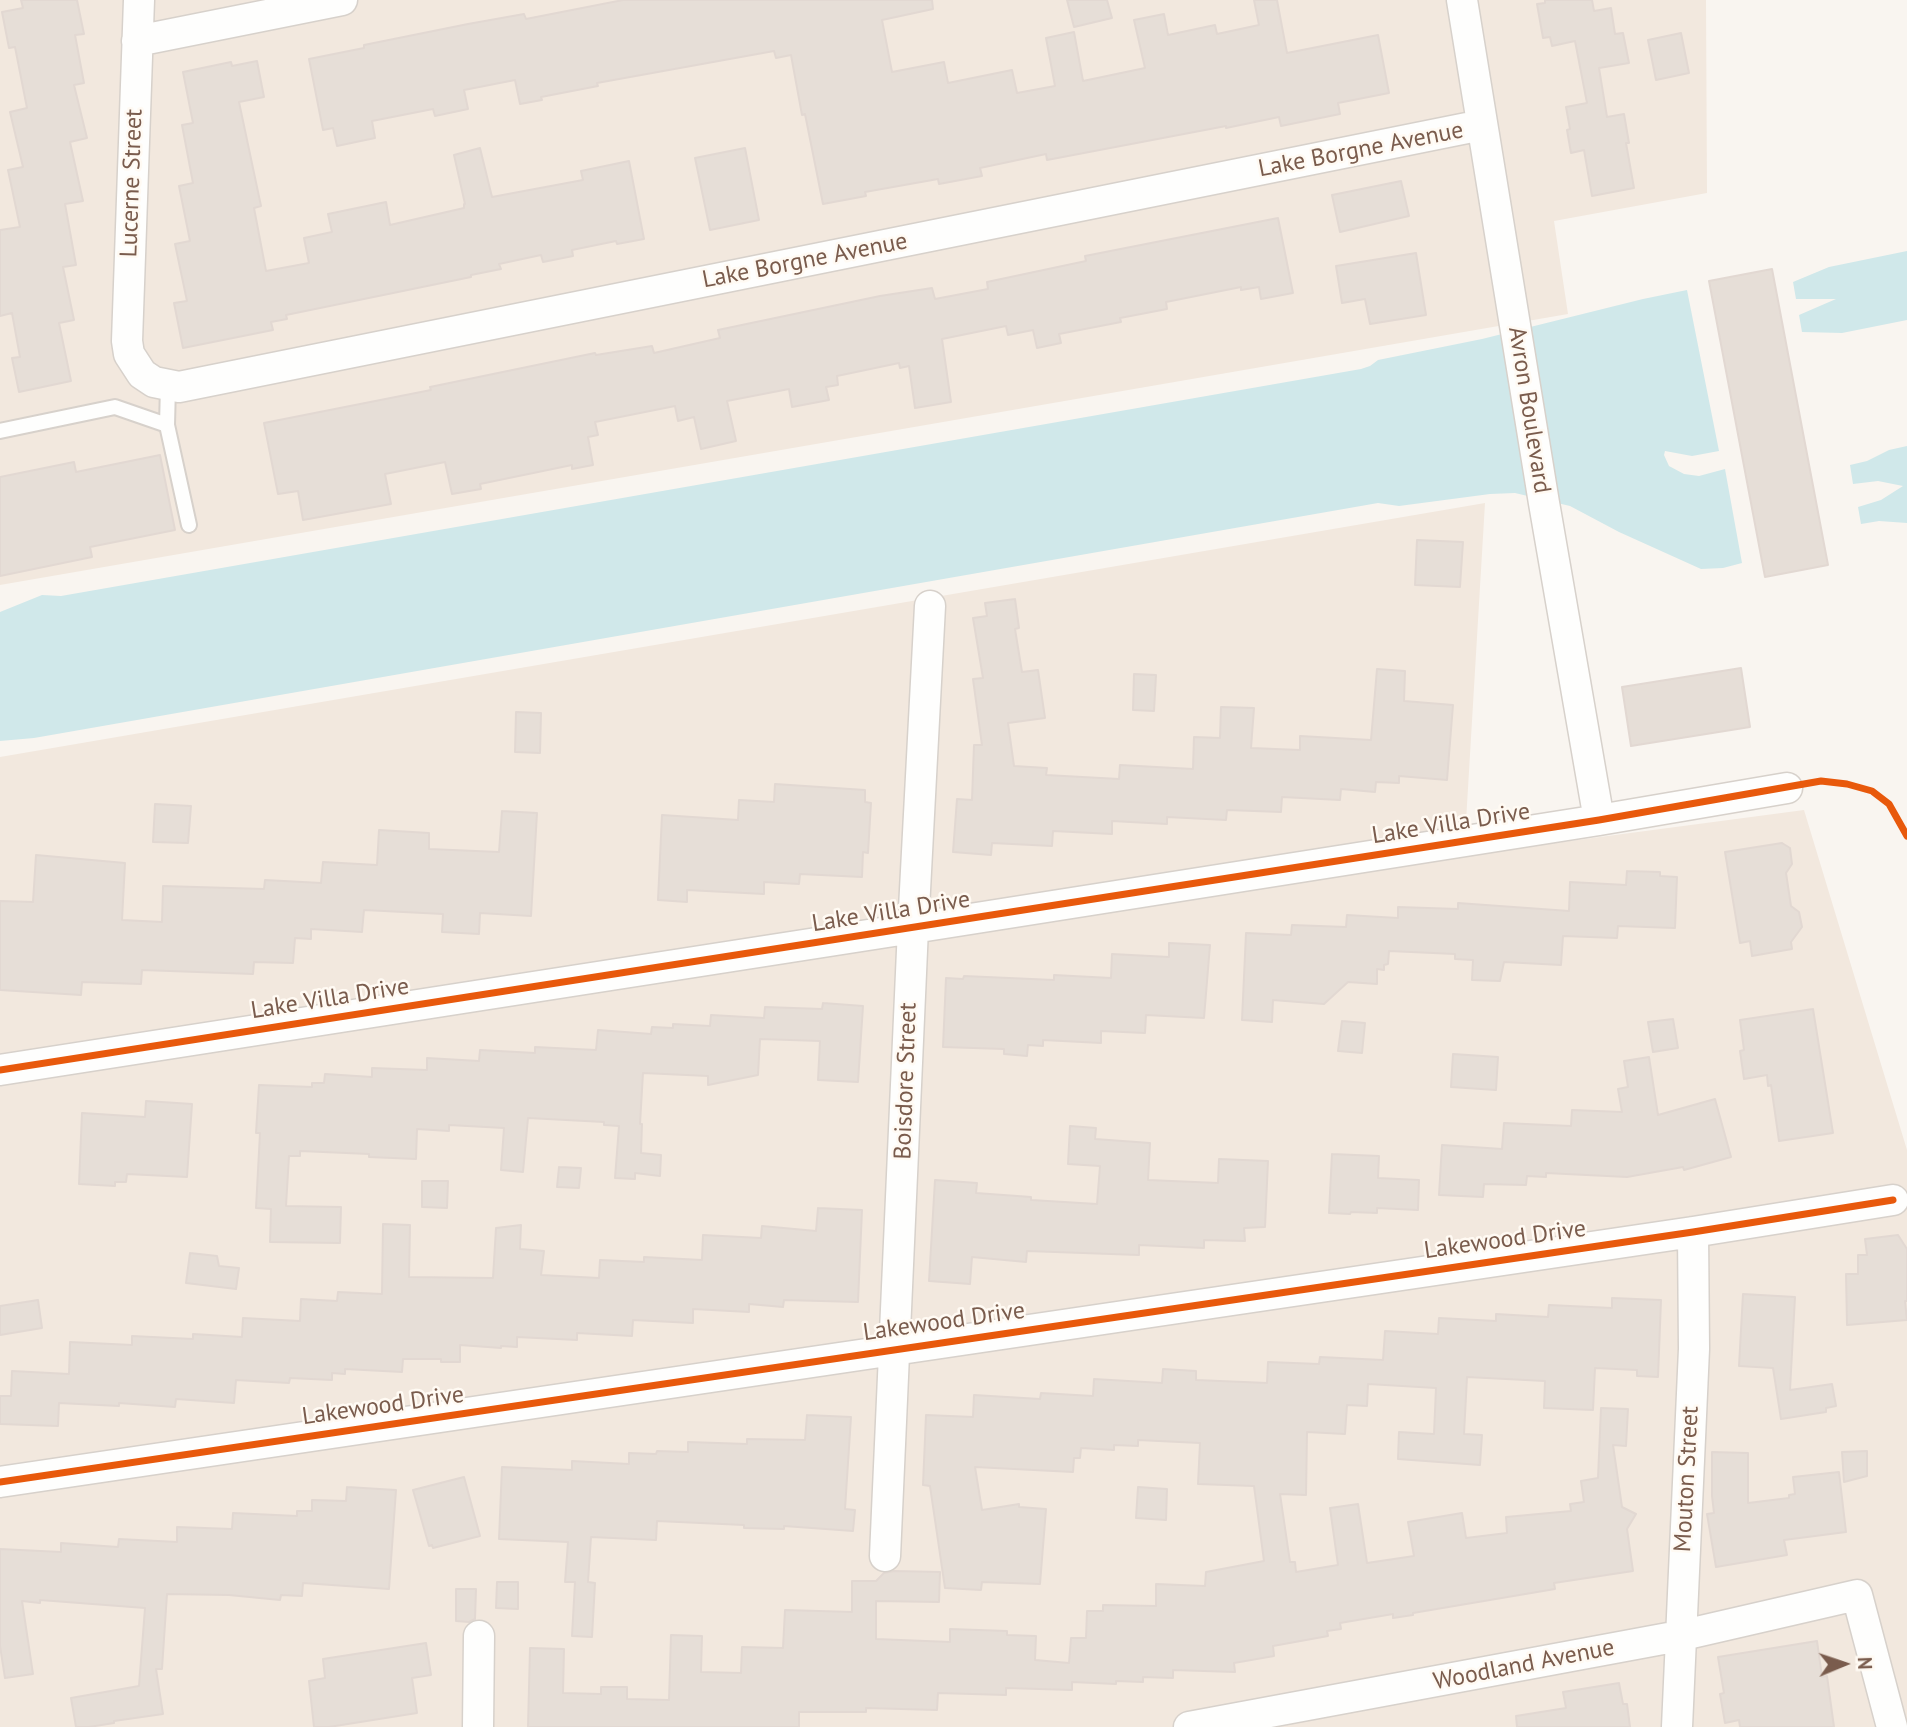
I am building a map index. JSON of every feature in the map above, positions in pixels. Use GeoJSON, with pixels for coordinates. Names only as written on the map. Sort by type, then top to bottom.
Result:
{"type":"FeatureCollection","features":[{"type":"Feature","properties":{"kind":"street","name":"Lucerne Street"},"geometry":{"type":"LineString","coordinates":[[139,0],[127,341],[129,354],[142,374],[154,382],[168,386]]}},
{"type":"Feature","properties":{"kind":"street"},"geometry":{"type":"LineString","coordinates":[[137,41],[342,0]]}},
{"type":"Feature","properties":{"kind":"street","name":"Avron Boulevard"},"geometry":{"type":"LineString","coordinates":[[1462,0],[1599,820]]}},
{"type":"Feature","properties":{"kind":"street","name":"Lake Borgne Avenue"},"geometry":{"type":"LineString","coordinates":[[168,386],[179,387],[1482,125]]}},
{"type":"Feature","properties":{"kind":"street","name":"Boisdore Street"},"geometry":{"type":"LineString","coordinates":[[885,1556],[912,928],[930,606]]}},
{"type":"Feature","properties":{"kind":"street","name":"Lake Villa Drive"},"geometry":{"type":"LineString","coordinates":[[0,1070],[1599,820],[1787,788]]}},
{"type":"Feature","properties":{"kind":"street","name":"Lakewood Drive"},"geometry":{"type":"LineString","coordinates":[[0,1482],[1893,1199]]}},
{"type":"Feature","properties":{"kind":"street","name":"Mouton Street"},"geometry":{"type":"LineString","coordinates":[[1677,1727],[1693,1349],[1693,1231]]}},
{"type":"Feature","properties":{"kind":"street","name":"Woodland Avenue"},"geometry":{"type":"LineString","coordinates":[[1189,1727],[1679,1636],[1857,1595],[1892,1727]]}},
{"type":"Feature","properties":{"kind":"street"},"geometry":{"type":"LineString","coordinates":[[478,1727],[479,1636]]}},
{"type":"Feature","properties":{"kind":"lane"},"geometry":{"type":"LineString","coordinates":[[168,386],[167,425],[189,525]]}},
{"type":"Feature","properties":{"kind":"lane"},"geometry":{"type":"LineString","coordinates":[[0,431],[115,407],[167,425]]}},
{"type":"Feature","properties":{"kind":"shaded area"},"geometry":{"type":"Polygon","coordinates":[[[0,0],[1706,0],[1707,193],[1554,221],[1568,314],[0,585],[0,0]]]}},
{"type":"Feature","properties":{"kind":"shaded area"},"geometry":{"type":"Polygon","coordinates":[[[1485,503],[1464,855],[1804,810],[1907,1150],[1907,1727],[0,1727],[0,757],[1485,503]]]}},
{"type":"Feature","properties":{"kind":"water"},"geometry":{"type":"Polygon","coordinates":[[[1907,251],[1907,320],[1842,333],[1802,332],[1799,315],[1836,299],[1796,299],[1793,282],[1829,267],[1907,251]]]}},
{"type":"Feature","properties":{"kind":"water"},"geometry":{"type":"Polygon","coordinates":[[[1687,290],[1719,451],[1692,456],[1665,451],[1664,455],[1669,466],[1684,474],[1699,476],[1725,469],[1742,563],[1723,568],[1701,569],[1619,532],[1570,506],[1515,493],[1399,506],[1378,503],[34,738],[0,741],[0,612],[42,595],[61,596],[1361,369],[1378,360],[1482,339],[1687,290]]]}},
{"type":"Feature","properties":{"kind":"water"},"geometry":{"type":"Polygon","coordinates":[[[1907,446],[1907,523],[1879,521],[1861,524],[1858,507],[1881,500],[1903,486],[1878,481],[1853,484],[1850,465],[1907,446]]]}},
{"type":"Feature","properties":{"kind":"building"},"geometry":{"type":"Polygon","coordinates":[[[21,0],[77,0],[84,34],[75,35],[84,83],[74,85],[87,138],[70,142],[83,201],[65,204],[76,265],[63,267],[74,320],[59,323],[71,381],[19,392],[12,358],[20,357],[12,313],[0,316],[0,230],[20,227],[8,170],[23,167],[10,112],[27,108],[15,47],[9,48],[2,12],[23,8],[21,0]]]}},
{"type":"Feature","properties":{"kind":"building"},"geometry":{"type":"Polygon","coordinates":[[[623,0],[932,0],[933,9],[882,20],[892,72],[944,62],[948,83],[1012,70],[1017,93],[1055,86],[1046,38],[1074,32],[1083,81],[1145,68],[1134,20],[1164,14],[1168,35],[1215,25],[1217,34],[1259,25],[1254,0],[1277,0],[1287,53],[1378,35],[1389,93],[1338,103],[1340,114],[1281,126],[1279,117],[1047,160],[1046,154],[980,168],[982,176],[939,184],[938,179],[865,192],[866,196],[823,204],[791,55],[776,58],[774,51],[597,83],[598,86],[520,104],[515,80],[464,90],[468,109],[435,116],[433,109],[372,121],[375,138],[337,146],[333,128],[323,130],[309,59],[468,24],[524,14],[526,19],[623,0]]]}},
{"type":"Feature","properties":{"kind":"building"},"geometry":{"type":"Polygon","coordinates":[[[1067,0],[1107,0],[1112,18],[1074,27],[1067,0]]]}},
{"type":"Feature","properties":{"kind":"building"},"geometry":{"type":"Polygon","coordinates":[[[1545,0],[1592,0],[1594,11],[1611,8],[1615,34],[1623,33],[1629,63],[1599,68],[1607,117],[1624,114],[1634,188],[1592,196],[1584,150],[1571,153],[1566,107],[1587,103],[1575,41],[1552,46],[1550,37],[1543,38],[1537,4],[1545,3],[1545,0]]]}},
{"type":"Feature","properties":{"kind":"building"},"geometry":{"type":"Polygon","coordinates":[[[1681,33],[1689,73],[1656,80],[1648,40],[1681,33]]]}},
{"type":"Feature","properties":{"kind":"building"},"geometry":{"type":"Polygon","coordinates":[[[257,61],[264,97],[239,102],[261,206],[254,208],[266,271],[309,263],[304,238],[332,232],[328,214],[386,202],[390,225],[464,208],[454,155],[480,148],[492,197],[583,180],[581,171],[629,161],[644,239],[617,244],[616,241],[572,250],[573,256],[543,262],[541,255],[499,264],[501,269],[471,277],[286,315],[287,319],[271,322],[273,330],[183,348],[174,303],[187,301],[175,244],[190,241],[179,186],[193,183],[182,125],[193,123],[183,72],[231,62],[232,66],[257,61]]]}},
{"type":"Feature","properties":{"kind":"building"},"geometry":{"type":"Polygon","coordinates":[[[745,148],[759,220],[710,230],[695,158],[745,148]]]}},
{"type":"Feature","properties":{"kind":"building"},"geometry":{"type":"Polygon","coordinates":[[[1401,181],[1409,216],[1340,232],[1332,195],[1401,181]]]}},
{"type":"Feature","properties":{"kind":"building"},"geometry":{"type":"Polygon","coordinates":[[[1278,218],[1293,293],[1261,299],[1259,287],[1241,290],[1241,287],[1166,302],[1167,309],[1120,318],[1121,322],[1059,334],[1061,343],[1037,348],[1033,330],[1008,335],[1006,326],[942,339],[951,402],[915,408],[909,366],[900,368],[899,363],[837,376],[838,385],[826,387],[829,400],[792,407],[789,389],[727,401],[736,441],[701,449],[694,417],[678,421],[675,406],[595,422],[598,435],[588,437],[593,465],[572,469],[572,465],[480,484],[481,489],[452,494],[445,462],[385,474],[391,504],[303,520],[298,491],[278,494],[264,423],[431,390],[430,387],[595,353],[596,355],[652,346],[654,353],[720,338],[718,330],[880,296],[932,288],[935,299],[988,289],[987,282],[1086,261],[1085,256],[1278,218]]]}},
{"type":"Feature","properties":{"kind":"building"},"geometry":{"type":"Polygon","coordinates":[[[1416,253],[1426,315],[1370,324],[1365,299],[1342,303],[1336,266],[1416,253]]]}},
{"type":"Feature","properties":{"kind":"building"},"geometry":{"type":"Polygon","coordinates":[[[1772,269],[1828,565],[1765,577],[1709,281],[1772,269]]]}},
{"type":"Feature","properties":{"kind":"building"},"geometry":{"type":"Polygon","coordinates":[[[160,455],[175,530],[90,547],[92,557],[0,576],[0,477],[74,462],[76,472],[160,455]]]}},
{"type":"Feature","properties":{"kind":"building"},"geometry":{"type":"Polygon","coordinates":[[[1417,540],[1463,542],[1460,587],[1415,585],[1417,540]]]}},
{"type":"Feature","properties":{"kind":"building"},"geometry":{"type":"Polygon","coordinates":[[[1015,599],[1019,628],[1015,629],[1022,672],[1038,670],[1045,718],[1008,723],[1014,766],[1047,768],[1046,775],[1119,779],[1120,765],[1193,769],[1194,737],[1220,738],[1221,707],[1254,708],[1251,748],[1300,750],[1300,736],[1371,740],[1377,669],[1405,671],[1404,701],[1453,705],[1447,780],[1399,776],[1399,783],[1376,782],[1375,792],[1341,789],[1340,800],[1282,797],[1281,812],[1227,810],[1226,820],[1167,817],[1167,824],[1112,821],[1112,834],[1053,831],[1052,846],[992,843],[991,855],[953,852],[957,799],[972,800],[974,745],[982,745],[973,679],[983,678],[973,618],[987,616],[985,603],[1015,599]]]}},
{"type":"Feature","properties":{"kind":"building"},"geometry":{"type":"Polygon","coordinates":[[[1741,668],[1750,727],[1631,746],[1622,687],[1741,668]]]}},
{"type":"Feature","properties":{"kind":"building"},"geometry":{"type":"Polygon","coordinates":[[[1134,674],[1156,675],[1154,711],[1133,710],[1134,674]]]}},
{"type":"Feature","properties":{"kind":"building"},"geometry":{"type":"Polygon","coordinates":[[[516,712],[541,713],[540,753],[515,752],[516,712]]]}},
{"type":"Feature","properties":{"kind":"building"},"geometry":{"type":"Polygon","coordinates":[[[775,784],[865,790],[865,802],[871,803],[868,853],[863,852],[862,877],[800,874],[799,884],[764,882],[764,894],[687,890],[687,902],[658,900],[662,815],[738,820],[739,800],[774,802],[775,784]]]}},
{"type":"Feature","properties":{"kind":"building"},"geometry":{"type":"Polygon","coordinates":[[[155,804],[191,806],[188,843],[153,842],[155,804]]]}},
{"type":"Feature","properties":{"kind":"building"},"geometry":{"type":"Polygon","coordinates":[[[502,811],[537,813],[531,916],[480,913],[479,934],[442,932],[443,914],[364,910],[362,932],[311,929],[311,939],[295,938],[293,963],[254,962],[253,974],[142,970],[141,984],[82,982],[81,995],[0,990],[0,901],[33,902],[36,855],[125,863],[122,920],[162,922],[163,886],[264,889],[265,880],[321,883],[323,862],[377,865],[379,830],[429,833],[429,849],[499,852],[502,811]]]}},
{"type":"Feature","properties":{"kind":"building"},"geometry":{"type":"Polygon","coordinates":[[[1782,843],[1790,848],[1792,864],[1786,873],[1791,906],[1799,912],[1802,927],[1791,942],[1792,949],[1752,956],[1750,941],[1740,943],[1725,852],[1782,843]]]}},
{"type":"Feature","properties":{"kind":"building"},"geometry":{"type":"Polygon","coordinates":[[[1627,871],[1660,872],[1660,876],[1677,877],[1675,928],[1618,926],[1617,938],[1563,936],[1561,965],[1504,962],[1500,981],[1472,980],[1473,960],[1455,959],[1455,954],[1389,951],[1388,964],[1384,965],[1384,970],[1377,969],[1377,984],[1348,982],[1324,1004],[1273,1000],[1272,1022],[1242,1020],[1246,933],[1291,935],[1292,925],[1346,927],[1347,915],[1398,918],[1398,907],[1458,909],[1458,903],[1569,911],[1570,882],[1626,885],[1627,871]]]}},
{"type":"Feature","properties":{"kind":"building"},"geometry":{"type":"Polygon","coordinates":[[[1169,943],[1210,945],[1204,1018],[1146,1015],[1145,1033],[1101,1031],[1101,1043],[1043,1040],[1043,1046],[1028,1045],[1027,1056],[1004,1054],[1004,1049],[943,1047],[946,978],[963,979],[964,976],[1054,980],[1054,975],[1111,978],[1112,954],[1169,957],[1169,943]]]}},
{"type":"Feature","properties":{"kind":"building"},"geometry":{"type":"Polygon","coordinates":[[[823,1003],[863,1006],[858,1082],[818,1080],[820,1041],[760,1039],[758,1075],[708,1085],[708,1076],[643,1073],[641,1153],[661,1155],[660,1176],[635,1173],[635,1179],[615,1178],[619,1126],[604,1125],[604,1122],[528,1118],[523,1172],[501,1170],[504,1128],[449,1125],[449,1131],[417,1129],[416,1159],[300,1151],[300,1156],[289,1156],[286,1206],[341,1207],[340,1243],[270,1242],[271,1209],[256,1208],[260,1133],[256,1133],[259,1085],[312,1087],[312,1083],[324,1083],[325,1074],[372,1077],[372,1068],[427,1070],[427,1058],[479,1061],[480,1050],[535,1053],[535,1047],[596,1050],[598,1030],[651,1034],[652,1027],[673,1028],[673,1024],[710,1026],[711,1015],[764,1018],[765,1007],[822,1009],[823,1003]]]}},
{"type":"Feature","properties":{"kind":"building"},"geometry":{"type":"Polygon","coordinates":[[[1813,1009],[1833,1133],[1779,1141],[1771,1085],[1768,1086],[1767,1075],[1744,1079],[1740,1020],[1813,1009]]]}},
{"type":"Feature","properties":{"kind":"building"},"geometry":{"type":"Polygon","coordinates":[[[1673,1019],[1678,1048],[1653,1052],[1648,1022],[1673,1019]]]}},
{"type":"Feature","properties":{"kind":"building"},"geometry":{"type":"Polygon","coordinates":[[[1342,1021],[1365,1023],[1362,1053],[1338,1051],[1342,1021]]]}},
{"type":"Feature","properties":{"kind":"building"},"geometry":{"type":"Polygon","coordinates":[[[1453,1054],[1498,1057],[1496,1090],[1451,1087],[1453,1054]]]}},
{"type":"Feature","properties":{"kind":"building"},"geometry":{"type":"Polygon","coordinates":[[[1649,1057],[1658,1115],[1715,1099],[1731,1157],[1684,1170],[1683,1167],[1627,1177],[1546,1173],[1546,1177],[1527,1176],[1526,1185],[1484,1184],[1483,1197],[1439,1195],[1442,1145],[1502,1149],[1504,1123],[1571,1126],[1572,1110],[1622,1112],[1618,1089],[1628,1087],[1624,1061],[1649,1057]]]}},
{"type":"Feature","properties":{"kind":"building"},"geometry":{"type":"Polygon","coordinates":[[[146,1101],[192,1104],[187,1177],[127,1174],[126,1182],[115,1182],[115,1186],[79,1184],[82,1113],[145,1117],[146,1101]]]}},
{"type":"Feature","properties":{"kind":"building"},"geometry":{"type":"Polygon","coordinates":[[[1070,1126],[1096,1128],[1095,1139],[1150,1143],[1148,1180],[1218,1183],[1219,1159],[1268,1161],[1265,1227],[1244,1228],[1245,1241],[1204,1240],[1204,1248],[1139,1245],[1139,1255],[1027,1251],[1026,1262],[972,1257],[970,1284],[929,1281],[935,1180],[977,1183],[976,1193],[1097,1204],[1100,1166],[1068,1164],[1070,1126]]]}},
{"type":"Feature","properties":{"kind":"building"},"geometry":{"type":"Polygon","coordinates":[[[1332,1154],[1379,1156],[1378,1178],[1419,1180],[1418,1210],[1377,1208],[1377,1213],[1329,1213],[1332,1154]]]}},
{"type":"Feature","properties":{"kind":"building"},"geometry":{"type":"Polygon","coordinates":[[[559,1167],[581,1168],[579,1188],[557,1187],[559,1167]]]}},
{"type":"Feature","properties":{"kind":"building"},"geometry":{"type":"Polygon","coordinates":[[[422,1181],[448,1181],[447,1208],[422,1207],[422,1181]]]}},
{"type":"Feature","properties":{"kind":"building"},"geometry":{"type":"Polygon","coordinates":[[[818,1208],[862,1210],[858,1302],[784,1300],[783,1307],[749,1304],[749,1312],[693,1309],[693,1323],[633,1320],[632,1336],[577,1333],[577,1340],[517,1337],[517,1347],[460,1345],[460,1362],[403,1359],[402,1372],[345,1369],[345,1374],[332,1373],[332,1380],[290,1378],[289,1383],[236,1380],[234,1403],[176,1399],[175,1407],[59,1403],[58,1426],[0,1424],[0,1396],[11,1396],[12,1371],[69,1374],[70,1342],[132,1345],[132,1336],[193,1339],[193,1334],[242,1337],[243,1318],[300,1321],[301,1299],[337,1301],[338,1292],[382,1294],[383,1224],[410,1225],[409,1277],[493,1278],[496,1228],[521,1225],[520,1249],[544,1251],[541,1275],[599,1278],[600,1260],[644,1262],[644,1257],[702,1260],[703,1235],[761,1238],[762,1226],[816,1231],[818,1208]]]}},
{"type":"Feature","properties":{"kind":"building"},"geometry":{"type":"Polygon","coordinates":[[[1898,1235],[1907,1249],[1907,1320],[1847,1325],[1846,1274],[1858,1274],[1858,1255],[1867,1255],[1865,1239],[1898,1235]]]}},
{"type":"Feature","properties":{"kind":"building"},"geometry":{"type":"Polygon","coordinates":[[[190,1253],[217,1256],[219,1266],[239,1268],[236,1289],[186,1283],[190,1253]]]}},
{"type":"Feature","properties":{"kind":"building"},"geometry":{"type":"Polygon","coordinates":[[[1743,1294],[1795,1297],[1790,1390],[1832,1384],[1836,1406],[1826,1408],[1826,1412],[1781,1419],[1773,1368],[1739,1366],[1743,1294]]]}},
{"type":"Feature","properties":{"kind":"building"},"geometry":{"type":"Polygon","coordinates":[[[1612,1298],[1661,1300],[1658,1377],[1637,1376],[1637,1370],[1595,1368],[1593,1410],[1544,1408],[1545,1381],[1467,1377],[1464,1434],[1482,1435],[1480,1465],[1398,1459],[1399,1432],[1434,1434],[1436,1388],[1368,1384],[1367,1406],[1347,1405],[1345,1434],[1307,1432],[1306,1495],[1280,1494],[1290,1562],[1295,1562],[1296,1572],[1338,1565],[1330,1508],[1358,1504],[1367,1563],[1414,1556],[1408,1522],[1462,1513],[1466,1538],[1507,1533],[1506,1517],[1571,1511],[1570,1504],[1584,1502],[1581,1481],[1598,1478],[1601,1408],[1628,1409],[1626,1446],[1613,1445],[1622,1507],[1636,1514],[1627,1529],[1633,1571],[1554,1583],[1555,1589],[1413,1615],[1393,1618],[1393,1614],[1340,1623],[1341,1629],[1327,1631],[1328,1636],[1273,1646],[1274,1656],[1234,1663],[1235,1672],[1173,1670],[1173,1678],[1143,1677],[1143,1682],[1116,1681],[1116,1684],[1072,1682],[1072,1690],[1006,1688],[1006,1695],[938,1693],[937,1710],[866,1708],[866,1712],[799,1712],[799,1727],[528,1727],[530,1648],[564,1649],[563,1693],[601,1694],[601,1687],[627,1687],[627,1699],[669,1700],[671,1635],[702,1636],[701,1672],[741,1673],[742,1647],[783,1648],[785,1610],[852,1612],[852,1581],[876,1581],[884,1573],[894,1571],[940,1572],[939,1602],[876,1601],[876,1639],[950,1642],[950,1629],[1007,1631],[1007,1635],[1036,1636],[1035,1660],[1069,1663],[1071,1638],[1086,1638],[1087,1611],[1103,1611],[1103,1605],[1156,1606],[1156,1584],[1205,1586],[1206,1572],[1264,1561],[1254,1486],[1198,1484],[1200,1443],[1138,1440],[1138,1446],[1114,1445],[1114,1450],[1081,1448],[1080,1458],[1074,1458],[1073,1472],[975,1467],[982,1510],[1019,1504],[1019,1507],[1046,1509],[1040,1584],[982,1582],[981,1590],[945,1588],[930,1486],[923,1485],[926,1415],[973,1417],[974,1395],[1040,1399],[1041,1393],[1093,1396],[1094,1379],[1162,1383],[1163,1369],[1196,1371],[1196,1380],[1267,1383],[1268,1362],[1319,1364],[1320,1357],[1383,1360],[1385,1331],[1438,1334],[1439,1318],[1496,1321],[1496,1314],[1548,1317],[1549,1305],[1612,1308],[1612,1298]]]}},
{"type":"Feature","properties":{"kind":"building"},"geometry":{"type":"Polygon","coordinates":[[[38,1300],[42,1328],[0,1335],[0,1306],[38,1300]]]}},
{"type":"Feature","properties":{"kind":"building"},"geometry":{"type":"Polygon","coordinates":[[[807,1415],[851,1417],[845,1509],[855,1510],[853,1531],[784,1526],[784,1529],[744,1528],[744,1525],[657,1521],[656,1540],[591,1537],[588,1582],[595,1583],[592,1637],[572,1636],[575,1582],[565,1582],[568,1542],[499,1539],[502,1467],[572,1470],[572,1461],[629,1464],[629,1453],[688,1452],[688,1442],[747,1444],[747,1439],[805,1440],[807,1415]]]}},
{"type":"Feature","properties":{"kind":"building"},"geometry":{"type":"Polygon","coordinates":[[[1867,1451],[1867,1476],[1844,1482],[1842,1452],[1867,1451]]]}},
{"type":"Feature","properties":{"kind":"building"},"geometry":{"type":"Polygon","coordinates":[[[1712,1452],[1748,1453],[1748,1503],[1789,1498],[1789,1495],[1795,1494],[1793,1477],[1839,1472],[1846,1532],[1784,1540],[1787,1555],[1716,1567],[1707,1514],[1714,1513],[1712,1452]]]}},
{"type":"Feature","properties":{"kind":"building"},"geometry":{"type":"Polygon","coordinates":[[[464,1477],[480,1536],[433,1548],[432,1545],[429,1546],[413,1490],[464,1477]]]}},
{"type":"Feature","properties":{"kind":"building"},"geometry":{"type":"Polygon","coordinates":[[[347,1487],[396,1490],[389,1589],[303,1583],[302,1596],[281,1595],[280,1600],[229,1595],[167,1594],[162,1669],[156,1669],[163,1714],[89,1727],[76,1727],[71,1698],[139,1686],[145,1608],[22,1601],[33,1674],[5,1678],[0,1646],[0,1549],[61,1552],[61,1543],[118,1547],[119,1539],[177,1542],[177,1527],[232,1529],[233,1513],[297,1516],[297,1511],[312,1511],[312,1500],[346,1501],[347,1487]]]}},
{"type":"Feature","properties":{"kind":"building"},"geometry":{"type":"Polygon","coordinates":[[[1138,1487],[1167,1489],[1166,1520],[1136,1518],[1138,1487]]]}},
{"type":"Feature","properties":{"kind":"building"},"geometry":{"type":"Polygon","coordinates":[[[497,1582],[518,1582],[518,1609],[496,1608],[497,1582]]]}},
{"type":"Feature","properties":{"kind":"building"},"geometry":{"type":"Polygon","coordinates":[[[456,1589],[476,1589],[475,1619],[469,1622],[456,1621],[456,1589]]]}},
{"type":"Feature","properties":{"kind":"building"},"geometry":{"type":"Polygon","coordinates":[[[1817,1641],[1822,1677],[1827,1676],[1834,1727],[1740,1727],[1739,1720],[1725,1723],[1720,1694],[1724,1693],[1718,1657],[1817,1641]]]}},
{"type":"Feature","properties":{"kind":"building"},"geometry":{"type":"Polygon","coordinates":[[[426,1643],[431,1675],[412,1678],[417,1713],[314,1727],[309,1681],[325,1678],[323,1659],[426,1643]]]}},
{"type":"Feature","properties":{"kind":"building"},"geometry":{"type":"Polygon","coordinates":[[[1619,1683],[1623,1704],[1627,1704],[1630,1727],[1517,1727],[1516,1716],[1566,1708],[1563,1692],[1619,1683]]]}},
{"type":"Feature","properties":{"kind":"cycle path"},"geometry":{"type":"LineString","coordinates":[[0,1070],[1599,820],[1821,781],[1872,791],[1889,804],[1907,836]]}},
{"type":"Feature","properties":{"kind":"cycle path"},"geometry":{"type":"LineString","coordinates":[[0,1482],[1693,1232],[1893,1200]]}}]}
